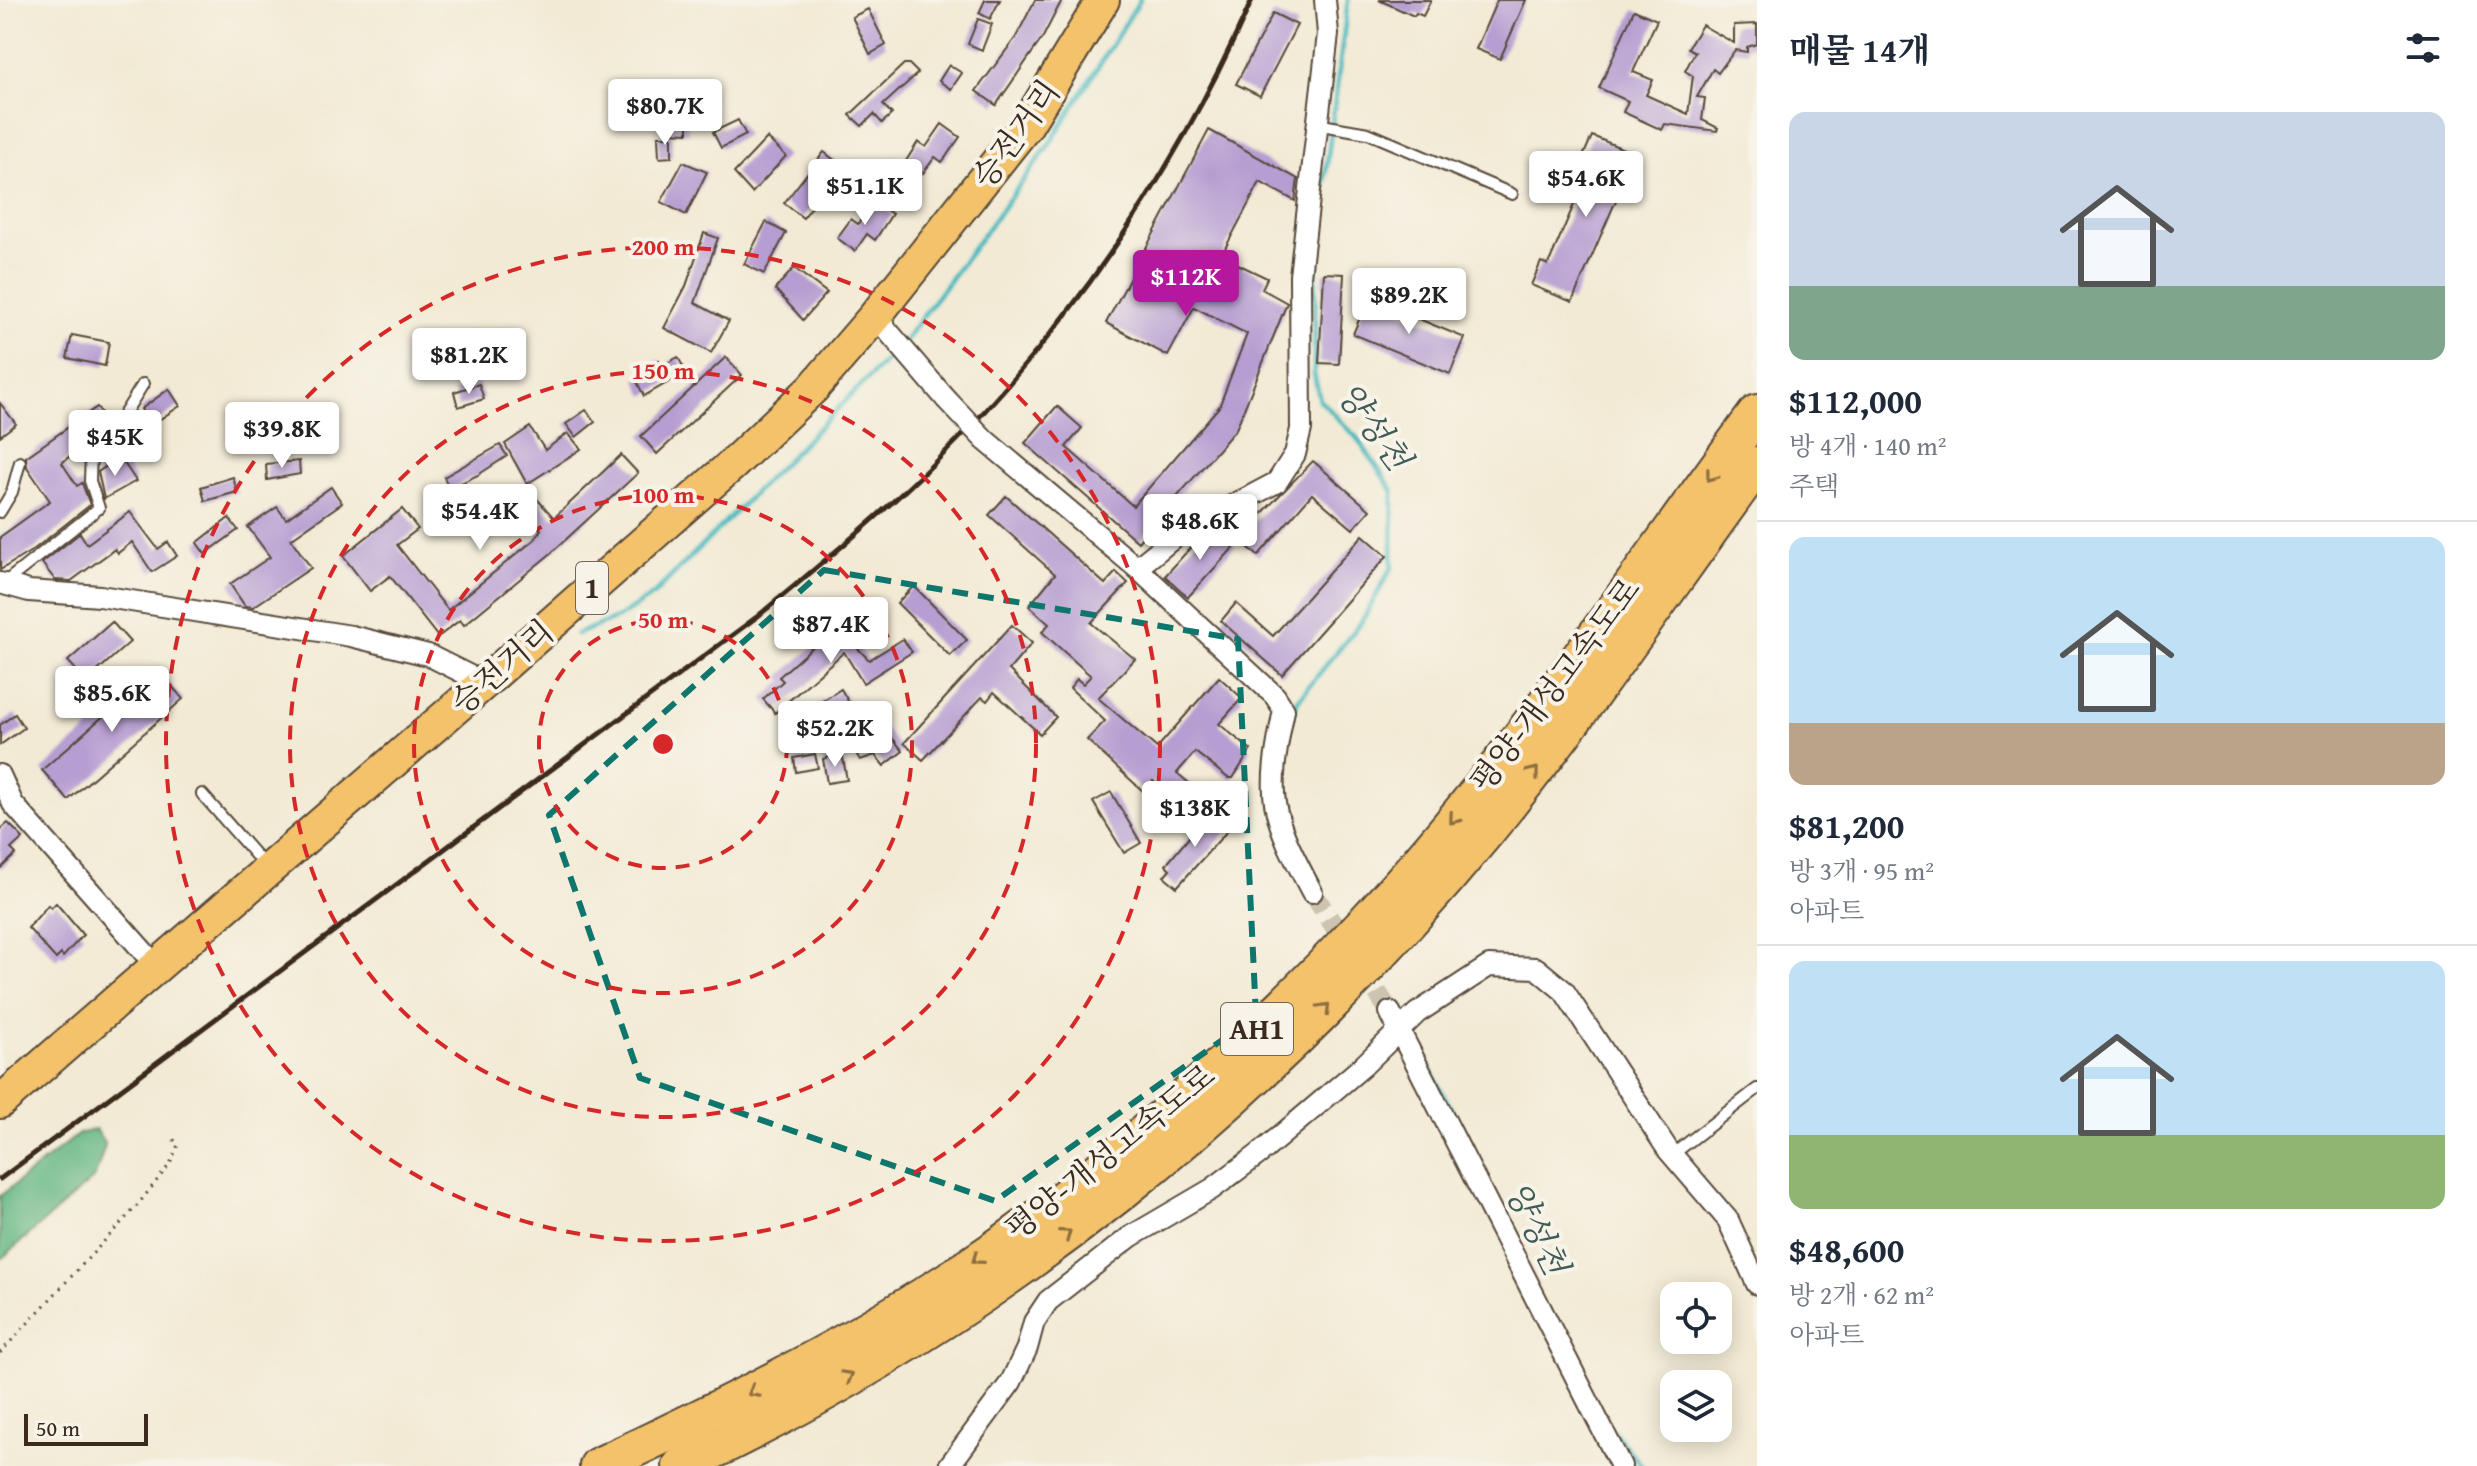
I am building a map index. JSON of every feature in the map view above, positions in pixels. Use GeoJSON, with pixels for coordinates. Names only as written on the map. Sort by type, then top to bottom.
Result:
{"type":"FeatureCollection","features":[{"type":"Feature","properties":{"kind":"highway","name":"평양-개성고속도로"},"geometry":{"type":"LineString","coordinates":[[598,1466],[734,1403],[945,1282],[1101,1169],[1240,1045],[1367,920],[1459,813],[1528,728],[1757,413]]}},
{"type":"Feature","properties":{"kind":"highway","name":"평양-개성고속도로"},"geometry":{"type":"LineString","coordinates":[[681,1466],[748,1435],[962,1309],[1122,1193],[1263,1072],[1388,943],[1483,836],[1555,746],[1757,465]]}},
{"type":"Feature","properties":{"kind":"main road","name":"승전거리"},"geometry":{"type":"LineString","coordinates":[[0,1102],[484,683],[733,464],[813,388],[891,334],[1075,51],[1103,0]]}},
{"type":"Feature","properties":{"kind":"street"},"geometry":{"type":"LineString","coordinates":[[1137,568],[1177,535],[1277,482],[1295,454],[1301,429],[1300,276],[1328,34],[1325,0]]}},
{"type":"Feature","properties":{"kind":"street"},"geometry":{"type":"LineString","coordinates":[[891,334],[985,440],[1137,568],[1275,696],[1284,710],[1275,748],[1273,803],[1281,833],[1312,892]]}},
{"type":"Feature","properties":{"kind":"street"},"geometry":{"type":"LineString","coordinates":[[2,583],[29,591],[100,596],[351,636],[428,655],[484,683]]}},
{"type":"Feature","properties":{"kind":"street"},"geometry":{"type":"LineString","coordinates":[[0,775],[7,805],[158,968]]}},
{"type":"Feature","properties":{"kind":"street"},"geometry":{"type":"LineString","coordinates":[[949,1466],[1011,1382],[1027,1348],[1034,1322],[1048,1301],[1130,1237],[1212,1189],[1259,1154],[1395,1021],[1489,966],[1536,968],[1564,991],[1672,1155],[1728,1220],[1757,1284]]}},
{"type":"Feature","properties":{"kind":"street"},"geometry":{"type":"LineString","coordinates":[[1395,1021],[1621,1466]]}},
{"type":"Feature","properties":{"kind":"lane"},"geometry":{"type":"LineString","coordinates":[[1317,125],[1368,133],[1512,194]]}},
{"type":"Feature","properties":{"kind":"lane"},"geometry":{"type":"LineString","coordinates":[[2,583],[99,508],[90,481],[91,452],[120,421],[143,384]]}},
{"type":"Feature","properties":{"kind":"lane"},"geometry":{"type":"LineString","coordinates":[[0,512],[12,492],[20,462]]}},
{"type":"Feature","properties":{"kind":"lane"},"geometry":{"type":"LineString","coordinates":[[202,794],[269,870]]}},
{"type":"Feature","properties":{"kind":"lane"},"geometry":{"type":"LineString","coordinates":[[1672,1155],[1757,1089]]}},
{"type":"Feature","properties":{"kind":"path"},"geometry":{"type":"LineString","coordinates":[[0,1353],[153,1186],[170,1164],[178,1145],[171,1136]]}},
{"type":"Feature","properties":{"kind":"highlighted area"},"geometry":{"type":"Polygon","coordinates":[[[824,570],[1238,639],[1256,1016],[995,1201],[640,1078],[549,815],[824,570]]]}},
{"type":"Feature","properties":{"kind":"green space"},"geometry":{"type":"Polygon","coordinates":[[[96,1129],[105,1145],[95,1177],[0,1260],[0,1196],[79,1134],[96,1129]]]}},
{"type":"Feature","properties":{"kind":"building"},"geometry":{"type":"Polygon","coordinates":[[[985,0],[1000,0],[990,19],[979,13],[985,0]]]}},
{"type":"Feature","properties":{"kind":"building"},"geometry":{"type":"Polygon","coordinates":[[[1035,0],[1062,0],[1043,37],[996,105],[976,91],[1016,37],[1035,0]]]}},
{"type":"Feature","properties":{"kind":"building"},"geometry":{"type":"Polygon","coordinates":[[[1379,0],[1431,0],[1423,16],[1416,13],[1414,16],[1379,0]]]}},
{"type":"Feature","properties":{"kind":"building"},"geometry":{"type":"Polygon","coordinates":[[[1497,0],[1526,0],[1500,59],[1476,49],[1497,0]]]}},
{"type":"Feature","properties":{"kind":"building"},"geometry":{"type":"Polygon","coordinates":[[[868,9],[886,45],[870,54],[852,17],[868,9]]]}},
{"type":"Feature","properties":{"kind":"building"},"geometry":{"type":"Polygon","coordinates":[[[1634,10],[1657,20],[1633,72],[1653,80],[1646,95],[1688,114],[1693,76],[1685,71],[1695,52],[1688,48],[1702,25],[1734,43],[1734,25],[1757,24],[1757,44],[1747,47],[1747,52],[1735,50],[1718,73],[1713,69],[1697,97],[1705,98],[1702,120],[1718,128],[1717,131],[1665,124],[1662,130],[1623,112],[1628,101],[1599,88],[1634,10]]]}},
{"type":"Feature","properties":{"kind":"building"},"geometry":{"type":"Polygon","coordinates":[[[1273,13],[1297,25],[1260,96],[1236,84],[1273,13]]]}},
{"type":"Feature","properties":{"kind":"building"},"geometry":{"type":"Polygon","coordinates":[[[978,19],[992,24],[982,50],[968,44],[978,19]]]}},
{"type":"Feature","properties":{"kind":"building"},"geometry":{"type":"Polygon","coordinates":[[[904,64],[909,64],[918,73],[883,105],[892,114],[882,123],[874,114],[862,126],[850,115],[904,64]]]}},
{"type":"Feature","properties":{"kind":"building"},"geometry":{"type":"Polygon","coordinates":[[[949,65],[962,73],[951,89],[939,81],[949,65]]]}},
{"type":"Feature","properties":{"kind":"building"},"geometry":{"type":"Polygon","coordinates":[[[669,114],[688,114],[688,133],[668,132],[669,114]]]}},
{"type":"Feature","properties":{"kind":"building"},"geometry":{"type":"Polygon","coordinates":[[[738,120],[746,135],[721,148],[713,132],[738,120]]]}},
{"type":"Feature","properties":{"kind":"building"},"geometry":{"type":"Polygon","coordinates":[[[942,124],[960,137],[942,162],[935,157],[923,173],[906,161],[918,142],[926,147],[942,124]]]}},
{"type":"Feature","properties":{"kind":"building"},"geometry":{"type":"Polygon","coordinates":[[[1209,130],[1298,179],[1295,201],[1260,182],[1221,256],[1267,278],[1262,289],[1287,303],[1236,429],[1138,542],[1025,443],[1057,406],[1082,428],[1066,447],[1133,506],[1219,407],[1247,334],[1194,307],[1168,356],[1106,323],[1209,130]]]}},
{"type":"Feature","properties":{"kind":"building"},"geometry":{"type":"Polygon","coordinates":[[[658,136],[672,136],[672,157],[659,158],[658,136]]]}},
{"type":"Feature","properties":{"kind":"building"},"geometry":{"type":"Polygon","coordinates":[[[1592,136],[1636,154],[1572,302],[1531,285],[1541,262],[1548,265],[1591,165],[1581,161],[1592,136]]]}},
{"type":"Feature","properties":{"kind":"building"},"geometry":{"type":"Polygon","coordinates":[[[767,138],[786,156],[752,193],[734,173],[767,138]]]}},
{"type":"Feature","properties":{"kind":"building"},"geometry":{"type":"Polygon","coordinates":[[[824,152],[843,167],[803,218],[784,203],[824,152]]]}},
{"type":"Feature","properties":{"kind":"building"},"geometry":{"type":"Polygon","coordinates":[[[683,162],[707,172],[686,215],[661,202],[683,162]]]}},
{"type":"Feature","properties":{"kind":"building"},"geometry":{"type":"Polygon","coordinates":[[[874,201],[892,214],[875,240],[867,234],[855,251],[837,238],[851,219],[858,224],[874,201]]]}},
{"type":"Feature","properties":{"kind":"building"},"geometry":{"type":"Polygon","coordinates":[[[766,222],[786,233],[764,274],[744,264],[766,222]]]}},
{"type":"Feature","properties":{"kind":"building"},"geometry":{"type":"Polygon","coordinates":[[[704,233],[718,238],[695,303],[729,321],[711,353],[664,328],[686,286],[704,233]]]}},
{"type":"Feature","properties":{"kind":"building"},"geometry":{"type":"Polygon","coordinates":[[[794,268],[827,293],[803,320],[775,289],[794,268]]]}},
{"type":"Feature","properties":{"kind":"building"},"geometry":{"type":"Polygon","coordinates":[[[1324,273],[1344,274],[1339,364],[1319,363],[1324,273]]]}},
{"type":"Feature","properties":{"kind":"building"},"geometry":{"type":"Polygon","coordinates":[[[1368,298],[1465,338],[1450,374],[1353,334],[1368,298]]]}},
{"type":"Feature","properties":{"kind":"building"},"geometry":{"type":"Polygon","coordinates":[[[72,335],[109,342],[105,366],[67,358],[72,335]]]}},
{"type":"Feature","properties":{"kind":"building"},"geometry":{"type":"Polygon","coordinates":[[[678,357],[686,372],[644,396],[636,380],[650,372],[647,367],[659,360],[662,366],[678,357]]]}},
{"type":"Feature","properties":{"kind":"building"},"geometry":{"type":"Polygon","coordinates":[[[726,357],[742,375],[657,454],[641,436],[726,357]]]}},
{"type":"Feature","properties":{"kind":"building"},"geometry":{"type":"Polygon","coordinates":[[[479,384],[484,399],[458,407],[454,392],[479,384]]]}},
{"type":"Feature","properties":{"kind":"building"},"geometry":{"type":"Polygon","coordinates":[[[169,389],[180,406],[151,425],[141,409],[169,389]]]}},
{"type":"Feature","properties":{"kind":"building"},"geometry":{"type":"Polygon","coordinates":[[[0,403],[16,424],[0,436],[0,403]]]}},
{"type":"Feature","properties":{"kind":"building"},"geometry":{"type":"Polygon","coordinates":[[[97,407],[108,422],[62,463],[77,486],[82,483],[90,505],[33,550],[0,570],[0,537],[50,501],[27,467],[26,457],[97,407]]]}},
{"type":"Feature","properties":{"kind":"building"},"geometry":{"type":"Polygon","coordinates":[[[586,410],[595,422],[576,437],[566,424],[586,410]]]}},
{"type":"Feature","properties":{"kind":"building"},"geometry":{"type":"Polygon","coordinates":[[[530,427],[545,450],[568,433],[581,449],[527,484],[505,444],[530,427]]]}},
{"type":"Feature","properties":{"kind":"building"},"geometry":{"type":"Polygon","coordinates":[[[500,445],[507,456],[449,489],[444,477],[500,445]]]}},
{"type":"Feature","properties":{"kind":"building"},"geometry":{"type":"Polygon","coordinates":[[[621,455],[638,473],[549,555],[464,625],[460,620],[438,637],[390,576],[370,591],[343,556],[402,509],[418,529],[397,545],[448,610],[535,539],[541,529],[517,502],[530,491],[554,518],[621,455]]]}},
{"type":"Feature","properties":{"kind":"building"},"geometry":{"type":"Polygon","coordinates":[[[120,457],[136,481],[104,499],[98,472],[120,457]]]}},
{"type":"Feature","properties":{"kind":"building"},"geometry":{"type":"Polygon","coordinates":[[[299,461],[300,474],[267,480],[266,464],[299,461]]]}},
{"type":"Feature","properties":{"kind":"building"},"geometry":{"type":"Polygon","coordinates":[[[1313,461],[1370,510],[1353,529],[1312,494],[1258,556],[1238,538],[1313,461]]]}},
{"type":"Feature","properties":{"kind":"building"},"geometry":{"type":"Polygon","coordinates":[[[233,477],[237,492],[205,501],[201,487],[233,477]]]}},
{"type":"Feature","properties":{"kind":"building"},"geometry":{"type":"Polygon","coordinates":[[[331,487],[342,503],[291,539],[311,568],[253,607],[245,606],[230,584],[270,557],[248,527],[277,507],[286,519],[331,487]]]}},
{"type":"Feature","properties":{"kind":"building"},"geometry":{"type":"Polygon","coordinates":[[[499,494],[517,515],[503,528],[500,524],[482,539],[467,522],[499,494]]]}},
{"type":"Feature","properties":{"kind":"building"},"geometry":{"type":"Polygon","coordinates":[[[1006,496],[1105,584],[1116,572],[1128,583],[1091,623],[1135,659],[1098,698],[1157,748],[1219,677],[1242,698],[1219,724],[1251,750],[1233,778],[1228,778],[1195,752],[1177,773],[1202,794],[1191,807],[1165,786],[1163,789],[1153,781],[1144,792],[1087,740],[1105,721],[1070,688],[1077,679],[1083,684],[1091,676],[1042,632],[1049,624],[1029,606],[1055,574],[989,515],[1006,496]]]}},
{"type":"Feature","properties":{"kind":"building"},"geometry":{"type":"Polygon","coordinates":[[[449,499],[452,512],[429,518],[426,505],[449,499]]]}},
{"type":"Feature","properties":{"kind":"building"},"geometry":{"type":"Polygon","coordinates":[[[130,512],[158,549],[168,542],[177,556],[152,572],[132,542],[118,553],[115,549],[71,581],[55,580],[42,563],[80,533],[87,544],[130,512]]]}},
{"type":"Feature","properties":{"kind":"building"},"geometry":{"type":"Polygon","coordinates":[[[229,518],[238,530],[205,554],[197,543],[229,518]]]}},
{"type":"Feature","properties":{"kind":"building"},"geometry":{"type":"Polygon","coordinates":[[[1216,529],[1235,546],[1188,597],[1165,576],[1199,538],[1216,529]]]}},
{"type":"Feature","properties":{"kind":"building"},"geometry":{"type":"Polygon","coordinates":[[[1363,535],[1387,556],[1282,675],[1221,621],[1236,603],[1273,636],[1363,535]]]}},
{"type":"Feature","properties":{"kind":"building"},"geometry":{"type":"Polygon","coordinates":[[[914,586],[967,640],[950,656],[897,603],[914,586]]]}},
{"type":"Feature","properties":{"kind":"building"},"geometry":{"type":"Polygon","coordinates":[[[112,622],[130,642],[86,681],[68,661],[112,622]]]}},
{"type":"Feature","properties":{"kind":"building"},"geometry":{"type":"Polygon","coordinates":[[[1012,625],[1032,643],[1009,670],[1056,717],[1040,734],[994,692],[987,701],[982,697],[923,760],[904,743],[1012,625]]]}},
{"type":"Feature","properties":{"kind":"building"},"geometry":{"type":"Polygon","coordinates":[[[836,626],[869,660],[903,639],[912,652],[863,683],[844,652],[775,713],[763,699],[783,681],[779,677],[836,626]]]}},
{"type":"Feature","properties":{"kind":"building"},"geometry":{"type":"Polygon","coordinates":[[[157,669],[183,699],[68,800],[42,770],[157,669]]]}},
{"type":"Feature","properties":{"kind":"building"},"geometry":{"type":"Polygon","coordinates":[[[841,689],[867,734],[880,723],[903,751],[884,766],[875,755],[860,760],[830,709],[797,738],[785,725],[841,689]]]}},
{"type":"Feature","properties":{"kind":"building"},"geometry":{"type":"Polygon","coordinates":[[[15,714],[24,728],[0,745],[0,725],[15,714]]]}},
{"type":"Feature","properties":{"kind":"building"},"geometry":{"type":"Polygon","coordinates":[[[842,753],[847,780],[827,783],[823,759],[842,753]]]}},
{"type":"Feature","properties":{"kind":"building"},"geometry":{"type":"Polygon","coordinates":[[[815,754],[818,768],[796,772],[794,758],[815,754]]]}},
{"type":"Feature","properties":{"kind":"building"},"geometry":{"type":"Polygon","coordinates":[[[1111,792],[1141,843],[1124,853],[1093,802],[1111,792]]]}},
{"type":"Feature","properties":{"kind":"building"},"geometry":{"type":"Polygon","coordinates":[[[1210,812],[1229,829],[1177,887],[1164,876],[1170,869],[1166,865],[1210,812]]]}},
{"type":"Feature","properties":{"kind":"building"},"geometry":{"type":"Polygon","coordinates":[[[8,823],[23,838],[11,849],[16,854],[0,869],[0,830],[8,823]]]}},
{"type":"Feature","properties":{"kind":"building"},"geometry":{"type":"Polygon","coordinates":[[[56,903],[83,935],[63,957],[61,954],[56,959],[28,928],[48,905],[51,908],[56,903]]]}},
{"type":"Feature","properties":{"kind":"waterway"},"geometry":{"type":"LineString","coordinates":[[903,343],[1047,148],[1140,0]]}},
{"type":"Feature","properties":{"kind":"waterway","name":"양성천"},"geometry":{"type":"LineString","coordinates":[[1291,717],[1298,700],[1362,621],[1392,567],[1393,491],[1357,438],[1320,400],[1314,374],[1316,249],[1348,0]]}},
{"type":"Feature","properties":{"kind":"waterway"},"geometry":{"type":"LineString","coordinates":[[577,634],[619,617],[653,595],[896,350]]}},
{"type":"Feature","properties":{"kind":"waterway","name":"양성천"},"geometry":{"type":"LineString","coordinates":[[1283,788],[1298,845]]}},
{"type":"Feature","properties":{"kind":"waterway","name":"양성천"},"geometry":{"type":"LineString","coordinates":[[1421,1052],[1455,1117]]}},
{"type":"Feature","properties":{"kind":"waterway","name":"양성천"},"geometry":{"type":"LineString","coordinates":[[1615,1433],[1642,1466]]}},
{"type":"Feature","properties":{"kind":"tunnel"},"geometry":{"type":"LineString","coordinates":[[1312,892],[1390,1012]]}},
{"type":"Feature","properties":{"kind":"railway"},"geometry":{"type":"LineString","coordinates":[[0,1179],[758,616],[902,494],[982,414],[1062,319],[1099,269],[1167,165],[1226,56],[1252,0]]}}]}
